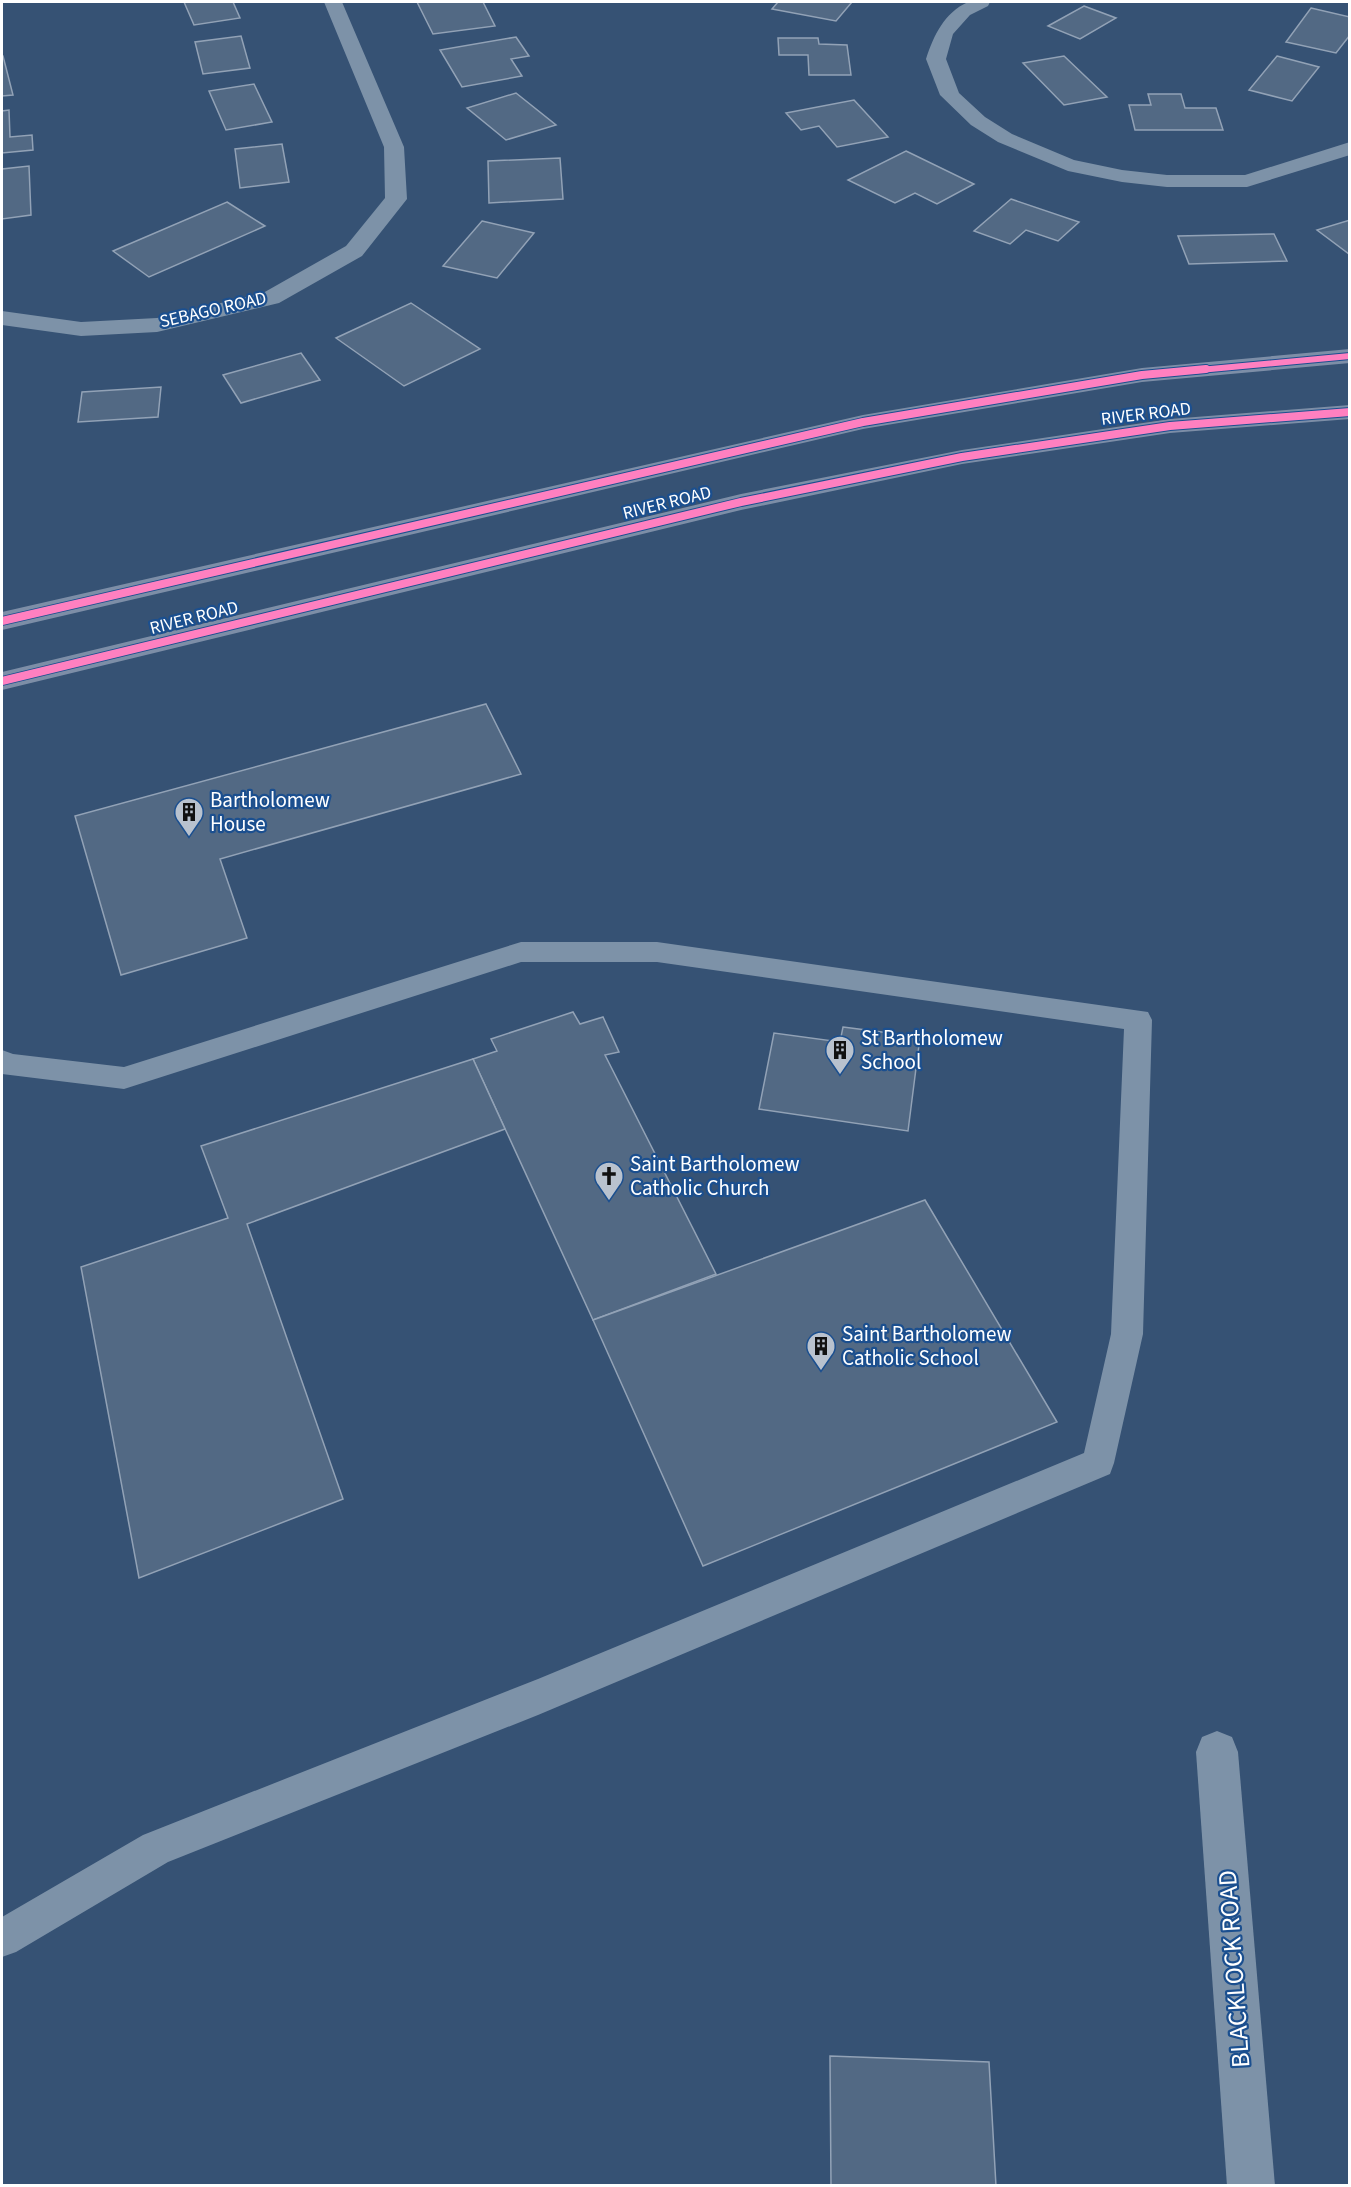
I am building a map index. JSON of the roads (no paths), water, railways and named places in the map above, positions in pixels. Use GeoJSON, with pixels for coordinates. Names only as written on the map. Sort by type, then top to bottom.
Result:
{"type":"FeatureCollection","features":[{"type":"Feature","properties":{"kind":"main road","name":"RIVER ROAD"},"geometry":{"type":"LineString","coordinates":[[2,621],[863,422],[1142,375],[1350,356]]}},
{"type":"Feature","properties":{"kind":"main road","name":"RIVER ROAD"},"geometry":{"type":"LineString","coordinates":[[2,681],[741,502],[951,460],[1170,426],[1350,412]]}},
{"type":"Feature","properties":{"kind":"street","name":"SEBAGO ROAD"},"geometry":{"type":"LineString","coordinates":[[2,318],[81,329],[157,325],[271,298],[354,251],[396,199],[394,147],[333,2]]}},
{"type":"Feature","properties":{"kind":"street"},"geometry":{"type":"LineString","coordinates":[[981,2],[963,11],[944,33],[936,59],[950,95],[978,121],[1005,138],[1068,165],[1122,176],[1167,181],[1247,181],[1350,148]]}},
{"type":"Feature","properties":{"kind":"street","name":"BLACKLOCK ROAD"},"geometry":{"type":"LineString","coordinates":[[1217,1752],[1251,2186]]}},
{"type":"Feature","properties":{"kind":"lane"},"geometry":{"type":"LineString","coordinates":[[2,1061],[5,1064],[124,1078],[520,952],[657,952],[1138,1020],[1127,1334],[1098,1463],[538,1697],[156,1848],[2,1938]]}},
{"type":"Feature","properties":{"kind":"place","name":"Bartholomew House"},"geometry":{"type":"Point","coordinates":[189,838]}},
{"type":"Feature","properties":{"kind":"place","name":"St Bartholomew School"},"geometry":{"type":"Point","coordinates":[840,1076]}},
{"type":"Feature","properties":{"kind":"place","name":"Saint Bartholomew Catholic Church"},"geometry":{"type":"Point","coordinates":[609,1202]}},
{"type":"Feature","properties":{"kind":"place","name":"Saint Bartholomew Catholic School"},"geometry":{"type":"Point","coordinates":[821,1372]}}]}
